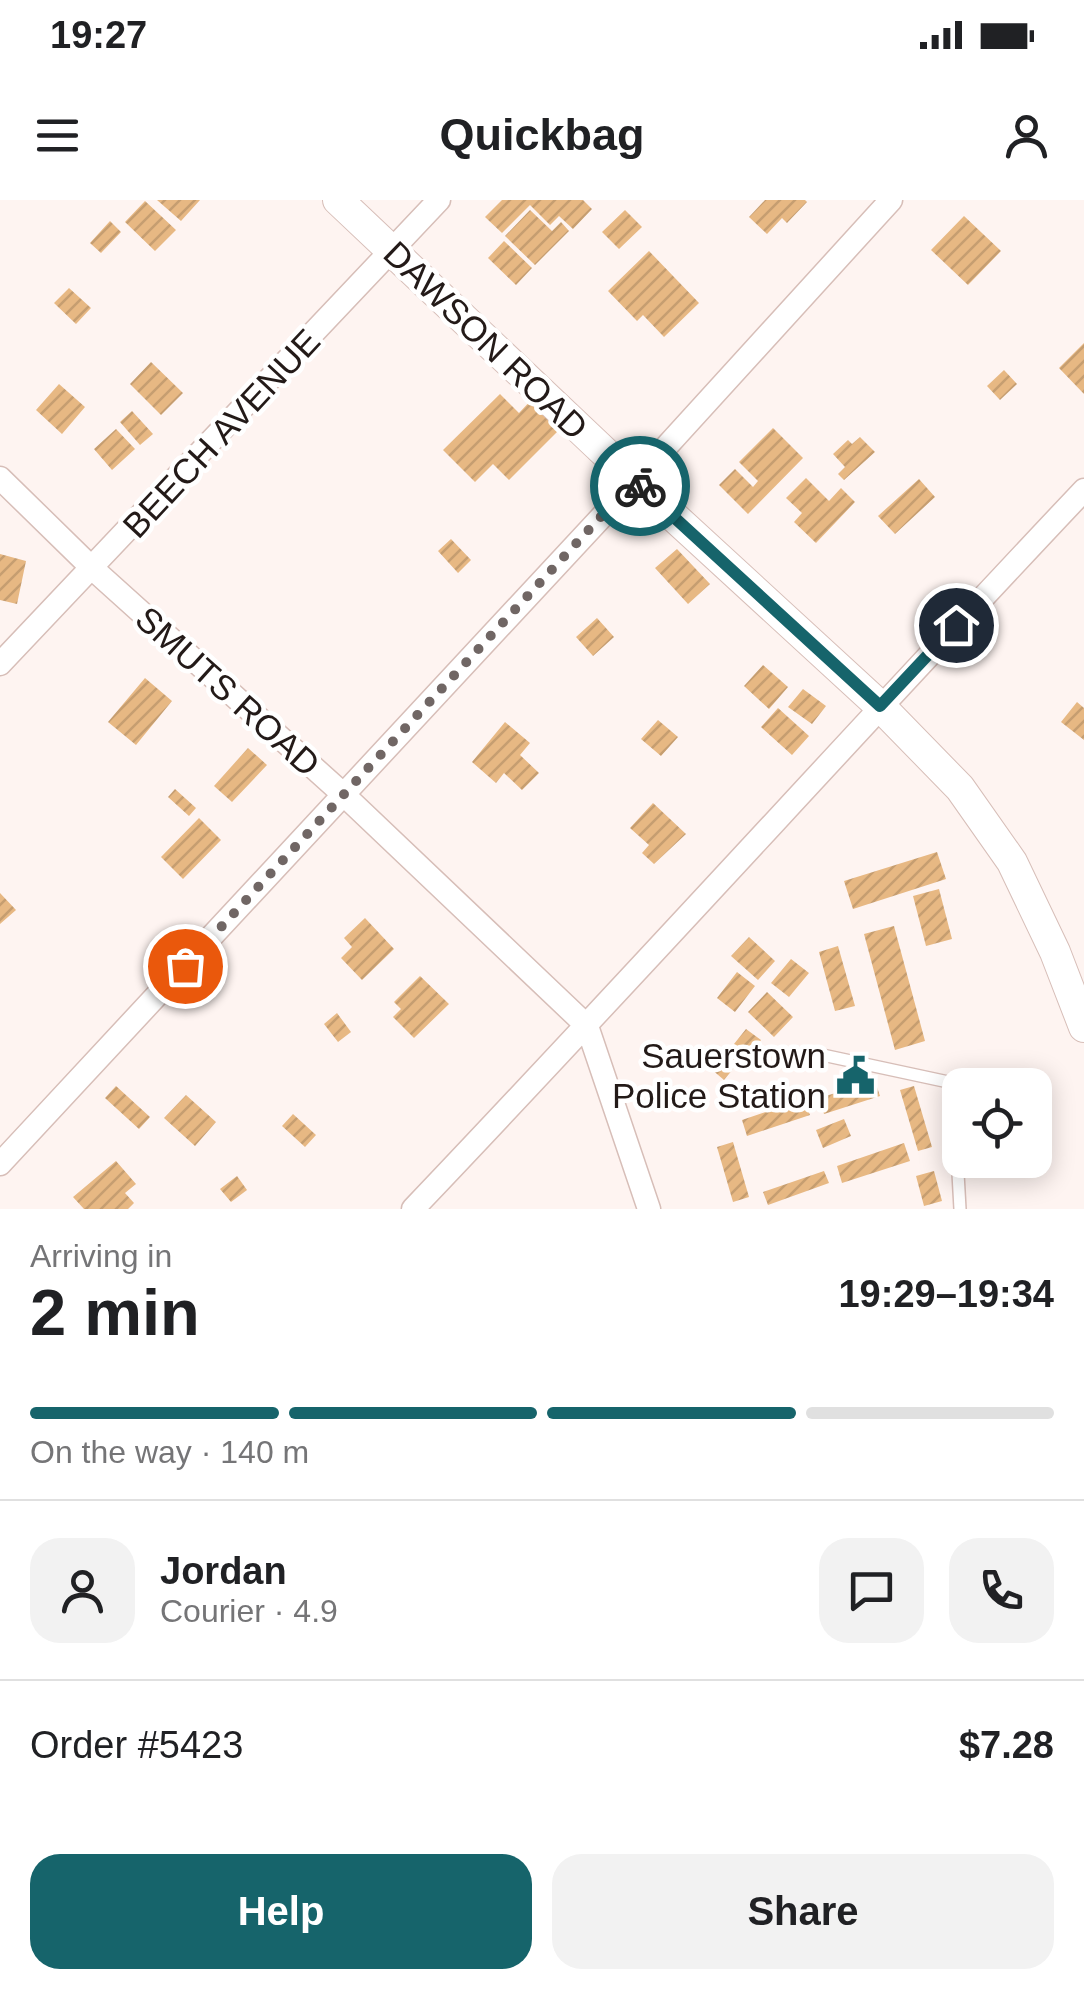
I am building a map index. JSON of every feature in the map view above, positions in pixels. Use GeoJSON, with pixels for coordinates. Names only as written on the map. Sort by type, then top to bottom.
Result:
{"type":"FeatureCollection","features":[{"type":"Feature","properties":{"kind":"street","name":"DAWSON ROAD"},"geometry":{"type":"LineString","coordinates":[[338,200],[634,481],[880,706],[960,788],[1012,862],[1055,952],[1084,1027]]}},
{"type":"Feature","properties":{"kind":"street","name":"BEECH AVENUE"},"geometry":{"type":"LineString","coordinates":[[0,664],[440,200]]}},
{"type":"Feature","properties":{"kind":"street"},"geometry":{"type":"LineString","coordinates":[[0,1164],[891,200]]}},
{"type":"Feature","properties":{"kind":"street","name":"SMUTS ROAD"},"geometry":{"type":"LineString","coordinates":[[0,478],[93,569],[344,796],[587,1026]]}},
{"type":"Feature","properties":{"kind":"street"},"geometry":{"type":"LineString","coordinates":[[412,1209],[1084,490]]}},
{"type":"Feature","properties":{"kind":"street"},"geometry":{"type":"LineString","coordinates":[[587,1026],[649,1209]]}},
{"type":"Feature","properties":{"kind":"lane"},"geometry":{"type":"LineString","coordinates":[[818,1054],[953,1083],[960,1209]]}},
{"type":"Feature","properties":{"kind":"building"},"geometry":{"type":"Polygon","coordinates":[[[157,200],[200,200],[181,221],[157,200]]]}},
{"type":"Feature","properties":{"kind":"building"},"geometry":{"type":"Polygon","coordinates":[[[502,200],[583,200],[592,209],[573,229],[559,216],[550,225],[530,205],[502,233],[485,217],[502,200]]]}},
{"type":"Feature","properties":{"kind":"building"},"geometry":{"type":"Polygon","coordinates":[[[765,200],[807,202],[787,223],[782,218],[767,234],[749,217],[765,200]]]}},
{"type":"Feature","properties":{"kind":"building"},"geometry":{"type":"Polygon","coordinates":[[[145,201],[176,230],[155,251],[125,222],[145,201]]]}},
{"type":"Feature","properties":{"kind":"building"},"geometry":{"type":"Polygon","coordinates":[[[530,210],[552,231],[561,222],[569,231],[535,265],[505,236],[530,210]]]}},
{"type":"Feature","properties":{"kind":"building"},"geometry":{"type":"Polygon","coordinates":[[[625,210],[642,227],[619,249],[602,232],[625,210]]]}},
{"type":"Feature","properties":{"kind":"building"},"geometry":{"type":"Polygon","coordinates":[[[964,216],[1001,251],[968,285],[931,250],[964,216]]]}},
{"type":"Feature","properties":{"kind":"building"},"geometry":{"type":"Polygon","coordinates":[[[110,221],[121,232],[101,253],[90,243],[110,221]]]}},
{"type":"Feature","properties":{"kind":"building"},"geometry":{"type":"Polygon","coordinates":[[[504,241],[532,268],[516,285],[488,258],[504,241]]]}},
{"type":"Feature","properties":{"kind":"building"},"geometry":{"type":"Polygon","coordinates":[[[649,251],[699,303],[664,337],[643,315],[637,321],[608,291],[649,251]]]}},
{"type":"Feature","properties":{"kind":"building"},"geometry":{"type":"Polygon","coordinates":[[[69,288],[91,308],[76,324],[54,303],[69,288]]]}},
{"type":"Feature","properties":{"kind":"building"},"geometry":{"type":"Polygon","coordinates":[[[1084,343],[1084,394],[1059,368],[1084,343]]]}},
{"type":"Feature","properties":{"kind":"building"},"geometry":{"type":"Polygon","coordinates":[[[151,362],[183,393],[161,415],[130,384],[151,362]]]}},
{"type":"Feature","properties":{"kind":"building"},"geometry":{"type":"Polygon","coordinates":[[[1004,370],[1017,384],[1000,400],[987,386],[1004,370]]]}},
{"type":"Feature","properties":{"kind":"building"},"geometry":{"type":"Polygon","coordinates":[[[59,384],[85,407],[62,434],[36,410],[59,384]]]}},
{"type":"Feature","properties":{"kind":"building"},"geometry":{"type":"Polygon","coordinates":[[[500,394],[519,413],[535,396],[564,425],[509,480],[493,464],[475,482],[443,450],[500,394]]]}},
{"type":"Feature","properties":{"kind":"building"},"geometry":{"type":"Polygon","coordinates":[[[132,411],[153,434],[140,445],[120,422],[132,411]]]}},
{"type":"Feature","properties":{"kind":"building"},"geometry":{"type":"Polygon","coordinates":[[[773,428],[803,458],[748,514],[719,485],[735,469],[753,487],[758,481],[739,462],[773,428]]]}},
{"type":"Feature","properties":{"kind":"building"},"geometry":{"type":"Polygon","coordinates":[[[116,429],[135,449],[112,470],[94,449],[116,429]]]}},
{"type":"Feature","properties":{"kind":"building"},"geometry":{"type":"Polygon","coordinates":[[[860,437],[875,452],[844,480],[838,474],[845,467],[833,454],[848,440],[852,444],[860,437]]]}},
{"type":"Feature","properties":{"kind":"building"},"geometry":{"type":"Polygon","coordinates":[[[806,478],[829,501],[841,488],[855,502],[816,543],[794,522],[802,513],[786,498],[806,478]]]}},
{"type":"Feature","properties":{"kind":"building"},"geometry":{"type":"Polygon","coordinates":[[[919,479],[935,497],[895,534],[878,516],[919,479]]]}},
{"type":"Feature","properties":{"kind":"building"},"geometry":{"type":"Polygon","coordinates":[[[451,539],[471,560],[458,573],[438,551],[451,539]]]}},
{"type":"Feature","properties":{"kind":"building"},"geometry":{"type":"Polygon","coordinates":[[[677,549],[710,584],[688,604],[655,568],[677,549]]]}},
{"type":"Feature","properties":{"kind":"building"},"geometry":{"type":"Polygon","coordinates":[[[0,554],[26,561],[17,604],[0,600],[0,554]]]}},
{"type":"Feature","properties":{"kind":"building"},"geometry":{"type":"Polygon","coordinates":[[[597,618],[614,637],[593,656],[576,637],[597,618]]]}},
{"type":"Feature","properties":{"kind":"building"},"geometry":{"type":"Polygon","coordinates":[[[763,665],[788,687],[769,709],[744,686],[763,665]]]}},
{"type":"Feature","properties":{"kind":"building"},"geometry":{"type":"Polygon","coordinates":[[[145,678],[172,701],[136,745],[108,722],[145,678]]]}},
{"type":"Feature","properties":{"kind":"building"},"geometry":{"type":"Polygon","coordinates":[[[803,689],[826,706],[812,724],[788,707],[803,689]]]}},
{"type":"Feature","properties":{"kind":"building"},"geometry":{"type":"Polygon","coordinates":[[[1077,702],[1084,708],[1084,740],[1061,722],[1077,702]]]}},
{"type":"Feature","properties":{"kind":"building"},"geometry":{"type":"Polygon","coordinates":[[[778,708],[809,736],[792,755],[761,727],[778,708]]]}},
{"type":"Feature","properties":{"kind":"building"},"geometry":{"type":"Polygon","coordinates":[[[658,720],[678,737],[661,756],[641,739],[658,720]]]}},
{"type":"Feature","properties":{"kind":"building"},"geometry":{"type":"Polygon","coordinates":[[[505,722],[530,743],[520,755],[539,773],[522,790],[504,773],[496,783],[472,762],[505,722]]]}},
{"type":"Feature","properties":{"kind":"building"},"geometry":{"type":"Polygon","coordinates":[[[248,748],[267,765],[232,802],[214,786],[248,748]]]}},
{"type":"Feature","properties":{"kind":"building"},"geometry":{"type":"Polygon","coordinates":[[[175,789],[196,808],[189,816],[168,797],[175,789]]]}},
{"type":"Feature","properties":{"kind":"building"},"geometry":{"type":"Polygon","coordinates":[[[653,803],[686,834],[654,864],[642,853],[649,845],[630,828],[653,803]]]}},
{"type":"Feature","properties":{"kind":"building"},"geometry":{"type":"Polygon","coordinates":[[[199,818],[221,840],[183,879],[161,857],[199,818]]]}},
{"type":"Feature","properties":{"kind":"building"},"geometry":{"type":"Polygon","coordinates":[[[937,852],[946,879],[853,909],[844,881],[937,852]]]}},
{"type":"Feature","properties":{"kind":"building"},"geometry":{"type":"Polygon","coordinates":[[[939,889],[952,939],[926,946],[913,896],[939,889]]]}},
{"type":"Feature","properties":{"kind":"building"},"geometry":{"type":"Polygon","coordinates":[[[0,893],[16,910],[0,924],[0,893]]]}},
{"type":"Feature","properties":{"kind":"building"},"geometry":{"type":"Polygon","coordinates":[[[365,918],[394,949],[362,980],[341,958],[352,947],[344,938],[365,918]]]}},
{"type":"Feature","properties":{"kind":"building"},"geometry":{"type":"Polygon","coordinates":[[[894,926],[925,1041],[895,1050],[864,934],[894,926]]]}},
{"type":"Feature","properties":{"kind":"building"},"geometry":{"type":"Polygon","coordinates":[[[749,937],[775,961],[758,980],[731,956],[749,937]]]}},
{"type":"Feature","properties":{"kind":"building"},"geometry":{"type":"Polygon","coordinates":[[[838,946],[855,1006],[835,1011],[819,952],[838,946]]]}},
{"type":"Feature","properties":{"kind":"building"},"geometry":{"type":"Polygon","coordinates":[[[791,959],[809,973],[789,997],[771,983],[791,959]]]}},
{"type":"Feature","properties":{"kind":"building"},"geometry":{"type":"Polygon","coordinates":[[[737,972],[755,986],[735,1012],[717,998],[737,972]]]}},
{"type":"Feature","properties":{"kind":"building"},"geometry":{"type":"Polygon","coordinates":[[[420,976],[449,1004],[414,1038],[393,1017],[401,1009],[394,1002],[420,976]]]}},
{"type":"Feature","properties":{"kind":"building"},"geometry":{"type":"Polygon","coordinates":[[[767,992],[793,1017],[774,1037],[748,1012],[767,992]]]}},
{"type":"Feature","properties":{"kind":"building"},"geometry":{"type":"Polygon","coordinates":[[[337,1013],[351,1032],[338,1042],[324,1024],[337,1013]]]}},
{"type":"Feature","properties":{"kind":"building"},"geometry":{"type":"Polygon","coordinates":[[[746,1029],[761,1040],[749,1056],[734,1044],[746,1029]]]}},
{"type":"Feature","properties":{"kind":"building"},"geometry":{"type":"Polygon","coordinates":[[[729,1047],[742,1058],[724,1080],[710,1068],[729,1047]]]}},
{"type":"Feature","properties":{"kind":"building"},"geometry":{"type":"Polygon","coordinates":[[[875,1081],[880,1096],[824,1114],[819,1098],[875,1081]]]}},
{"type":"Feature","properties":{"kind":"building"},"geometry":{"type":"Polygon","coordinates":[[[116,1086],[150,1117],[139,1129],[105,1098],[116,1086]]]}},
{"type":"Feature","properties":{"kind":"building"},"geometry":{"type":"Polygon","coordinates":[[[914,1086],[932,1147],[918,1151],[900,1090],[914,1086]]]}},
{"type":"Feature","properties":{"kind":"building"},"geometry":{"type":"Polygon","coordinates":[[[186,1095],[216,1122],[195,1146],[164,1118],[186,1095]]]}},
{"type":"Feature","properties":{"kind":"building"},"geometry":{"type":"Polygon","coordinates":[[[804,1099],[810,1115],[747,1136],[742,1120],[804,1099]]]}},
{"type":"Feature","properties":{"kind":"building"},"geometry":{"type":"Polygon","coordinates":[[[293,1114],[316,1135],[305,1147],[282,1126],[293,1114]]]}},
{"type":"Feature","properties":{"kind":"building"},"geometry":{"type":"Polygon","coordinates":[[[844,1119],[851,1136],[823,1148],[816,1130],[844,1119]]]}},
{"type":"Feature","properties":{"kind":"building"},"geometry":{"type":"Polygon","coordinates":[[[733,1142],[749,1197],[733,1202],[717,1147],[733,1142]]]}},
{"type":"Feature","properties":{"kind":"building"},"geometry":{"type":"Polygon","coordinates":[[[904,1143],[910,1161],[842,1183],[837,1166],[904,1143]]]}},
{"type":"Feature","properties":{"kind":"building"},"geometry":{"type":"Polygon","coordinates":[[[116,1161],[136,1184],[125,1193],[134,1203],[128,1209],[84,1209],[73,1197],[116,1161]]]}},
{"type":"Feature","properties":{"kind":"building"},"geometry":{"type":"Polygon","coordinates":[[[824,1171],[829,1183],[768,1205],[763,1192],[824,1171]]]}},
{"type":"Feature","properties":{"kind":"building"},"geometry":{"type":"Polygon","coordinates":[[[934,1171],[942,1201],[924,1206],[916,1176],[934,1171]]]}},
{"type":"Feature","properties":{"kind":"building"},"geometry":{"type":"Polygon","coordinates":[[[237,1176],[247,1190],[231,1202],[220,1189],[237,1176]]]}},
{"type":"Feature","properties":{"kind":"way so far"},"geometry":{"type":"LineString","coordinates":[[185,966],[634,481],[640,486]]}},
{"type":"Feature","properties":{"kind":"place","name":"Sauerstown Police Station"},"geometry":{"type":"Point","coordinates":[856,1075]}},
{"type":"Feature","properties":{"kind":"route"},"geometry":{"type":"LineString","coordinates":[[640,486],[880,706],[956,625]]}}]}
